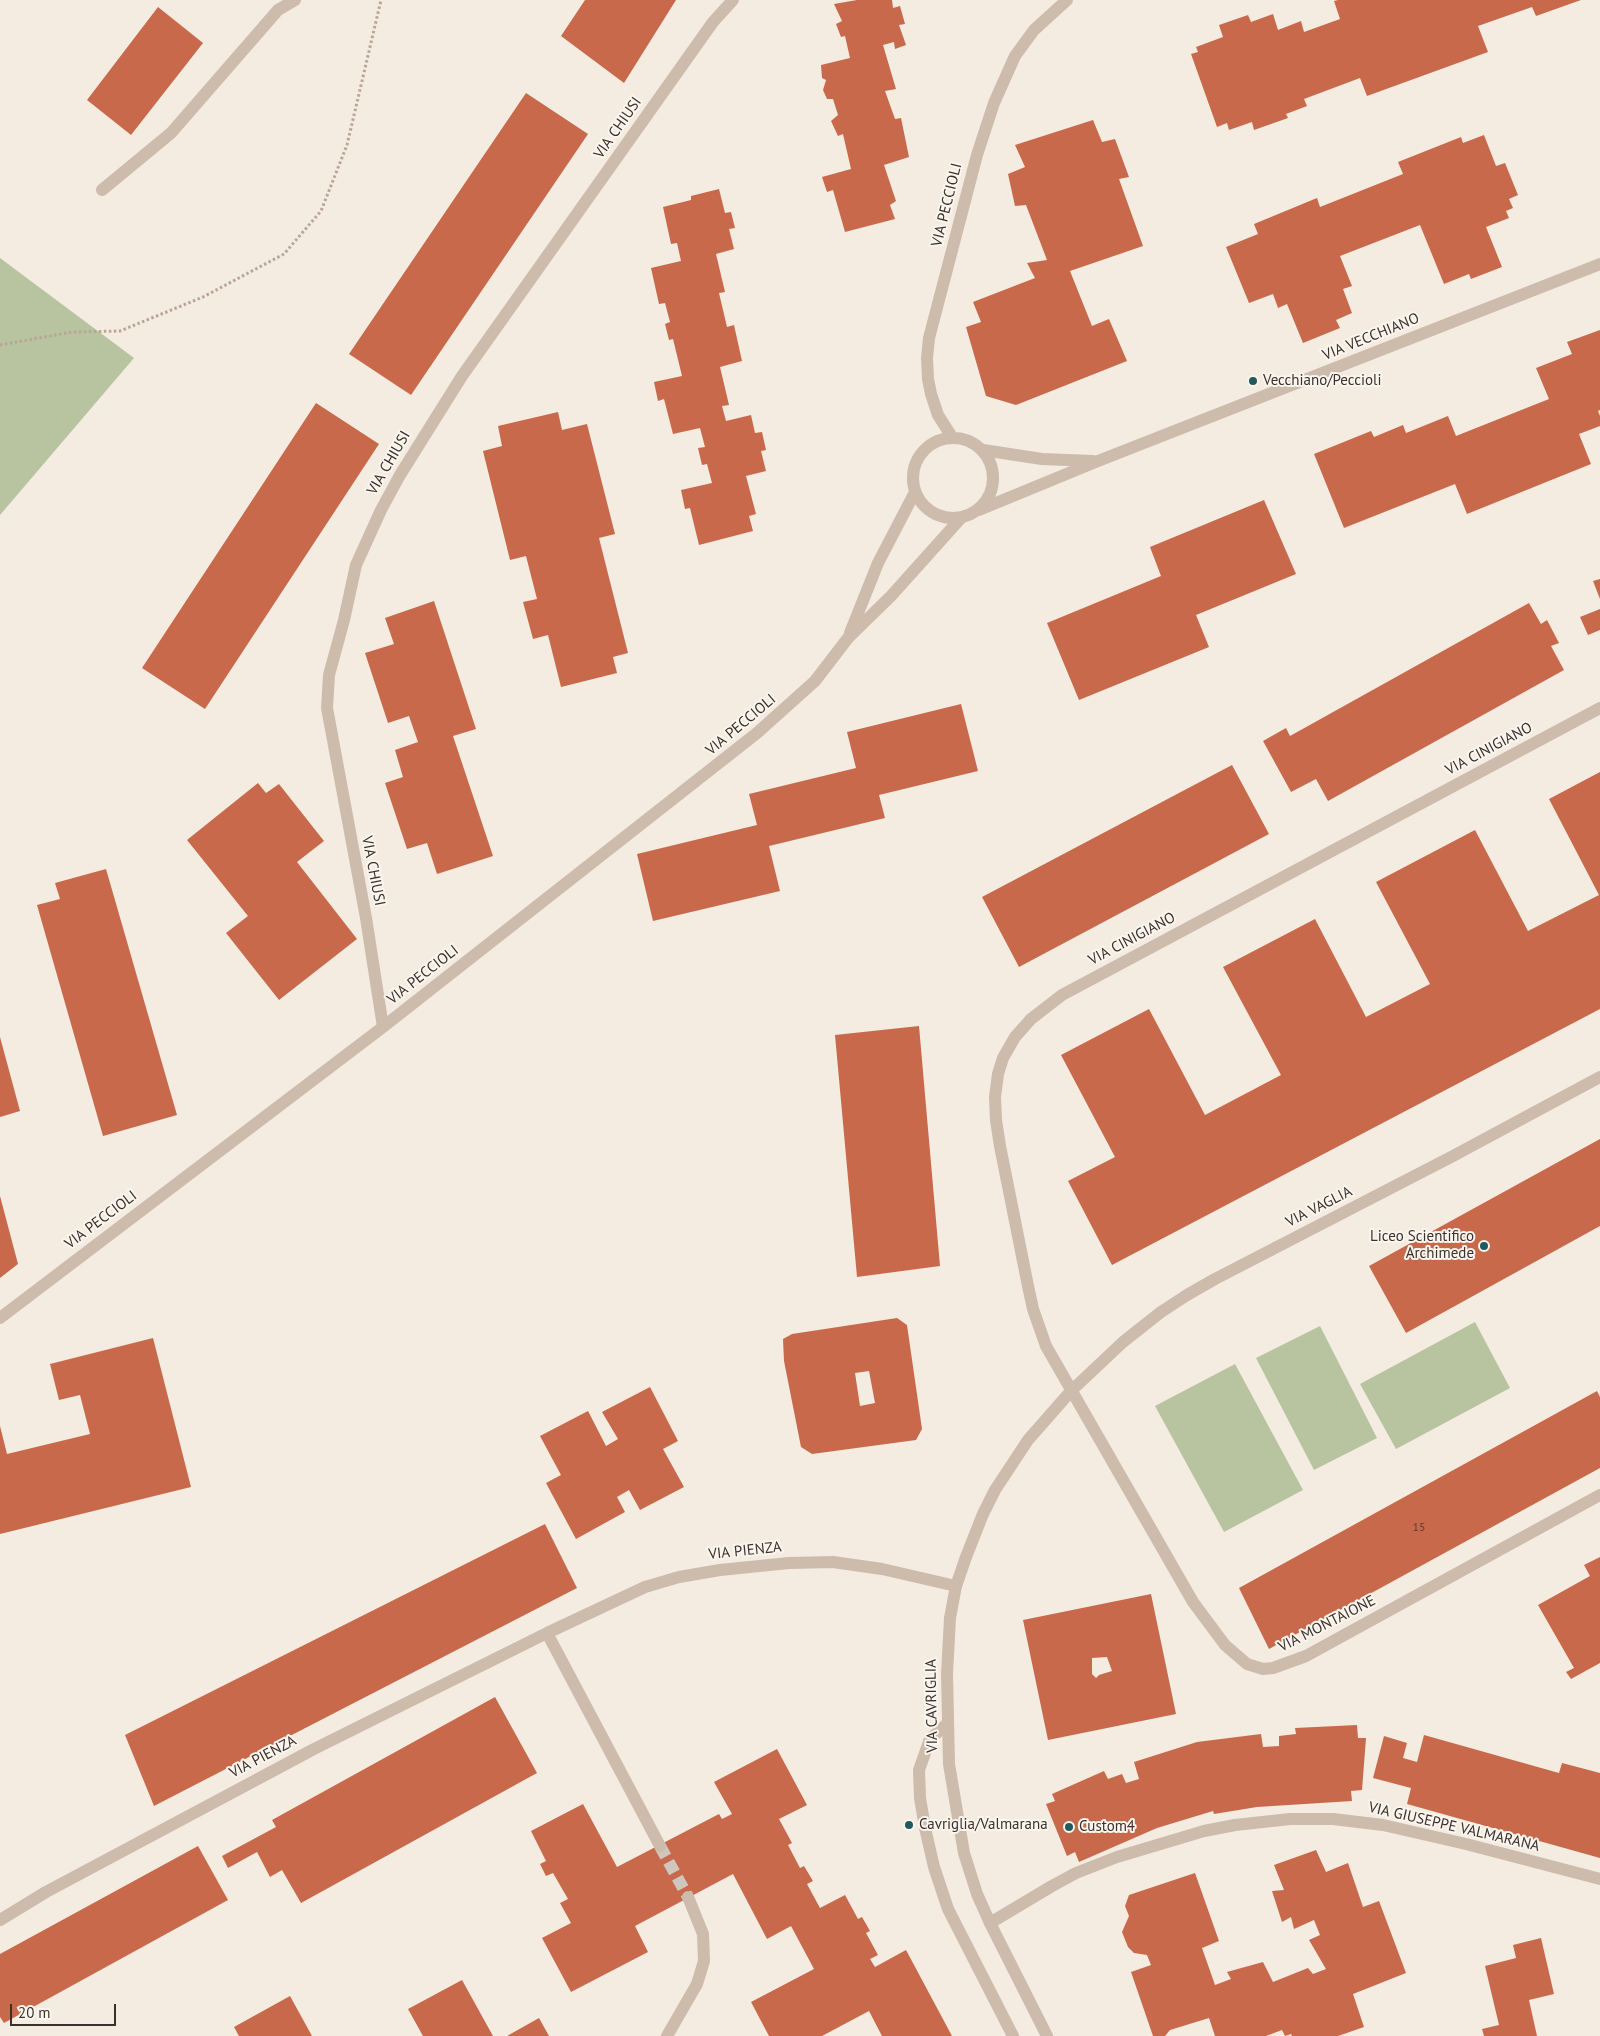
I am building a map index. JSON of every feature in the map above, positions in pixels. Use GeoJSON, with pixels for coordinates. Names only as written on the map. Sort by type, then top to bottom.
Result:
{"type":"FeatureCollection","features":[{"type":"Feature","properties":{"kind":"street"},"geometry":{"type":"LineString","coordinates":[[102,190],[171,133],[278,10],[295,0]]}},
{"type":"Feature","properties":{"kind":"street","name":"VIA CHIUSI"},"geometry":{"type":"LineString","coordinates":[[383,1027],[366,918],[327,708],[330,675],[356,565],[374,523],[400,475],[462,376],[713,22],[733,0]]}},
{"type":"Feature","properties":{"kind":"street","name":"VIA PECCIOLI"},"geometry":{"type":"LineString","coordinates":[[952,437],[938,415],[931,394],[927,358],[929,338],[977,155],[994,103],[1015,56],[1034,30],[1067,0]]}},
{"type":"Feature","properties":{"kind":"street","name":"VIA VECCHIANO"},"geometry":{"type":"LineString","coordinates":[[979,510],[1098,461],[1600,264]]}},
{"type":"Feature","properties":{"kind":"street"},"geometry":{"type":"LineString","coordinates":[[952,437],[969,441],[983,450],[991,462],[994,474],[993,488],[988,500],[979,510],[961,518],[943,518],[923,506],[912,482],[913,470],[923,451],[930,444],[952,437]]}},
{"type":"Feature","properties":{"kind":"street","name":"VIA VECCHIANO"},"geometry":{"type":"LineString","coordinates":[[983,450],[1042,460],[1098,461]]}},
{"type":"Feature","properties":{"kind":"street","name":"VIA PECCIOLI"},"geometry":{"type":"LineString","coordinates":[[848,638],[878,563],[915,492]]}},
{"type":"Feature","properties":{"kind":"street","name":"VIA PECCIOLI"},"geometry":{"type":"LineString","coordinates":[[0,1318],[383,1027],[757,734],[815,681],[848,638],[891,596],[961,518]]}},
{"type":"Feature","properties":{"kind":"street","name":"VIA CINIGIANO"},"geometry":{"type":"LineString","coordinates":[[1071,1391],[1046,1346],[1033,1309],[998,1137],[995,1097],[998,1074],[1003,1058],[1015,1037],[1031,1019],[1062,995],[1600,708]]}},
{"type":"Feature","properties":{"kind":"street","name":"VIA VAGLIA"},"geometry":{"type":"LineString","coordinates":[[1071,1391],[1123,1342],[1187,1294],[1600,1077]]}},
{"type":"Feature","properties":{"kind":"street","name":"VIA MONTAIONE"},"geometry":{"type":"LineString","coordinates":[[1071,1391],[1173,1569],[1206,1621],[1232,1652],[1247,1664],[1263,1668],[1285,1665],[1306,1656],[1600,1495]]}},
{"type":"Feature","properties":{"kind":"street","name":"VIA CAVRIGLIA"},"geometry":{"type":"LineString","coordinates":[[1047,2036],[990,1923],[977,1894],[964,1852],[949,1764],[947,1724],[948,1640],[956,1586],[976,1529],[995,1490],[1028,1440],[1071,1391]]}},
{"type":"Feature","properties":{"kind":"street","name":"VIA PIENZA"},"geometry":{"type":"LineString","coordinates":[[0,1920],[46,1892],[314,1749],[640,1588],[679,1577],[720,1570],[789,1563],[833,1562],[882,1569],[956,1586]]}},
{"type":"Feature","properties":{"kind":"street"},"geometry":{"type":"LineString","coordinates":[[546,1634],[660,1846]]}},
{"type":"Feature","properties":{"kind":"street"},"geometry":{"type":"LineString","coordinates":[[947,1724],[930,1739],[919,1770],[918,1785],[925,1828],[934,1867],[948,1909],[1012,2036]]}},
{"type":"Feature","properties":{"kind":"street","name":"VIA GIUSEPPE VALMARANA"},"geometry":{"type":"LineString","coordinates":[[990,1923],[1060,1882],[1117,1857],[1235,1825],[1290,1819],[1333,1819],[1383,1825],[1466,1844],[1600,1880]]}},
{"type":"Feature","properties":{"kind":"street"},"geometry":{"type":"LineString","coordinates":[[667,2036],[696,1984],[704,1961],[702,1934],[688,1897]]}},
{"type":"Feature","properties":{"kind":"path"},"geometry":{"type":"LineString","coordinates":[[0,345],[72,332],[120,331],[203,297],[284,254],[321,211],[347,146],[381,0]]}},
{"type":"Feature","properties":{"kind":"green space"},"geometry":{"type":"Polygon","coordinates":[[[0,258],[134,358],[0,515],[0,258]]]}},
{"type":"Feature","properties":{"kind":"green space"},"geometry":{"type":"Polygon","coordinates":[[[1475,1322],[1510,1388],[1396,1449],[1360,1384],[1475,1322]]]}},
{"type":"Feature","properties":{"kind":"green space"},"geometry":{"type":"Polygon","coordinates":[[[1320,1326],[1377,1438],[1314,1470],[1256,1358],[1320,1326]]]}},
{"type":"Feature","properties":{"kind":"green space"},"geometry":{"type":"Polygon","coordinates":[[[1235,1364],[1303,1490],[1224,1532],[1155,1406],[1235,1364]]]}},
{"type":"Feature","properties":{"kind":"building"},"geometry":{"type":"Polygon","coordinates":[[[585,0],[676,0],[624,83],[561,36],[585,0]]]}},
{"type":"Feature","properties":{"kind":"building"},"geometry":{"type":"Polygon","coordinates":[[[857,0],[892,0],[893,8],[900,6],[905,24],[899,25],[906,45],[895,49],[894,42],[883,45],[896,89],[885,91],[895,119],[901,118],[909,157],[884,165],[896,201],[890,205],[895,219],[845,232],[833,190],[827,192],[822,177],[851,169],[843,134],[838,136],[831,121],[838,115],[833,99],[827,99],[823,90],[826,80],[822,78],[821,65],[850,58],[845,36],[841,37],[836,24],[842,21],[834,4],[857,0]]]}},
{"type":"Feature","properties":{"kind":"building"},"geometry":{"type":"Polygon","coordinates":[[[1581,0],[1536,16],[1532,7],[1478,26],[1488,52],[1367,96],[1360,78],[1304,99],[1307,106],[1286,114],[1288,118],[1254,130],[1252,122],[1229,130],[1227,123],[1217,127],[1191,54],[1198,52],[1196,47],[1223,37],[1219,25],[1248,15],[1251,22],[1273,14],[1278,30],[1301,21],[1304,32],[1340,19],[1334,1],[1581,0]]]}},
{"type":"Feature","properties":{"kind":"building"},"geometry":{"type":"Polygon","coordinates":[[[158,7],[203,43],[131,135],[87,100],[158,7]]]}},
{"type":"Feature","properties":{"kind":"building"},"geometry":{"type":"Polygon","coordinates":[[[526,93],[588,134],[411,395],[349,354],[526,93]]]}},
{"type":"Feature","properties":{"kind":"building"},"geometry":{"type":"Polygon","coordinates":[[[1093,120],[1102,142],[1115,139],[1129,177],[1119,179],[1143,246],[1070,271],[1092,326],[1109,319],[1127,361],[1016,405],[986,396],[966,327],[981,322],[973,302],[1035,278],[1027,263],[1047,260],[1026,205],[1015,206],[1008,174],[1025,167],[1015,145],[1093,120]]]}},
{"type":"Feature","properties":{"kind":"building"},"geometry":{"type":"Polygon","coordinates":[[[1484,135],[1496,166],[1505,163],[1518,195],[1509,199],[1513,208],[1506,211],[1509,218],[1486,227],[1502,267],[1471,279],[1469,274],[1444,284],[1420,225],[1340,256],[1352,286],[1343,289],[1352,313],[1336,320],[1340,328],[1303,343],[1287,304],[1278,308],[1273,294],[1249,303],[1226,247],[1258,234],[1254,224],[1317,198],[1320,207],[1403,174],[1398,162],[1461,137],[1463,143],[1484,135]]]}},
{"type":"Feature","properties":{"kind":"building"},"geometry":{"type":"Polygon","coordinates":[[[719,189],[725,213],[731,212],[735,228],[729,229],[734,249],[716,254],[725,292],[719,293],[727,327],[734,325],[742,361],[720,367],[729,405],[722,406],[726,421],[751,415],[755,433],[762,432],[766,450],[761,451],[766,471],[746,476],[756,514],[749,516],[753,531],[699,545],[690,508],[685,509],[681,490],[712,483],[707,464],[702,465],[698,448],[705,447],[700,428],[673,434],[664,399],[658,401],[654,382],[682,376],[673,339],[669,340],[665,324],[670,322],[665,303],[659,304],[651,268],[681,261],[677,243],[671,244],[663,207],[691,200],[691,196],[719,189]]]}},
{"type":"Feature","properties":{"kind":"building"},"geometry":{"type":"Polygon","coordinates":[[[1600,330],[1600,410],[1598,411],[1600,426],[1579,434],[1591,464],[1467,514],[1455,484],[1344,528],[1314,454],[1371,431],[1374,437],[1403,425],[1406,433],[1448,416],[1456,436],[1549,399],[1536,368],[1572,354],[1567,342],[1600,330]]]}},
{"type":"Feature","properties":{"kind":"building"},"geometry":{"type":"Polygon","coordinates":[[[316,403],[379,444],[205,709],[142,668],[316,403]]]}},
{"type":"Feature","properties":{"kind":"building"},"geometry":{"type":"Polygon","coordinates":[[[558,412],[562,430],[587,424],[615,534],[599,538],[628,653],[613,657],[617,673],[561,687],[548,635],[533,639],[523,602],[537,599],[526,556],[510,560],[483,451],[502,446],[498,426],[558,412]]]}},
{"type":"Feature","properties":{"kind":"building"},"geometry":{"type":"Polygon","coordinates":[[[1264,500],[1296,574],[1196,615],[1209,647],[1079,700],[1047,623],[1161,576],[1150,547],[1264,500]]]}},
{"type":"Feature","properties":{"kind":"building"},"geometry":{"type":"Polygon","coordinates":[[[1600,579],[1600,599],[1593,581],[1600,579]]]}},
{"type":"Feature","properties":{"kind":"building"},"geometry":{"type":"Polygon","coordinates":[[[434,601],[476,729],[453,736],[493,856],[437,874],[427,843],[407,849],[385,783],[403,777],[395,750],[418,742],[409,716],[388,723],[365,653],[394,644],[385,618],[434,601]]]}},
{"type":"Feature","properties":{"kind":"building"},"geometry":{"type":"Polygon","coordinates":[[[1529,603],[1541,624],[1547,620],[1559,643],[1551,646],[1564,670],[1328,801],[1316,779],[1291,792],[1263,741],[1286,728],[1290,736],[1529,603]]]}},
{"type":"Feature","properties":{"kind":"building"},"geometry":{"type":"Polygon","coordinates":[[[1600,609],[1600,630],[1588,635],[1580,617],[1600,609]]]}},
{"type":"Feature","properties":{"kind":"building"},"geometry":{"type":"Polygon","coordinates":[[[961,704],[978,771],[879,795],[885,818],[769,846],[780,891],[653,921],[637,854],[757,825],[749,794],[856,768],[847,732],[961,704]]]}},
{"type":"Feature","properties":{"kind":"building"},"geometry":{"type":"Polygon","coordinates":[[[1232,765],[1269,834],[1019,967],[982,897],[1232,765]]]}},
{"type":"Feature","properties":{"kind":"building"},"geometry":{"type":"Polygon","coordinates":[[[1600,772],[1600,1009],[1112,1265],[1068,1181],[1115,1157],[1061,1055],[1149,1009],[1205,1115],[1281,1075],[1223,967],[1315,919],[1366,1017],[1430,984],[1376,882],[1475,830],[1528,931],[1599,895],[1549,799],[1600,772]]]}},
{"type":"Feature","properties":{"kind":"building"},"geometry":{"type":"Polygon","coordinates":[[[258,783],[266,793],[279,784],[324,841],[297,862],[357,939],[279,1000],[226,933],[248,916],[187,840],[258,783]]]}},
{"type":"Feature","properties":{"kind":"building"},"geometry":{"type":"Polygon","coordinates":[[[106,869],[177,1115],[103,1136],[37,905],[60,899],[55,883],[106,869]]]}},
{"type":"Feature","properties":{"kind":"building"},"geometry":{"type":"Polygon","coordinates":[[[919,1026],[940,1266],[857,1277],[835,1035],[919,1026]]]}},
{"type":"Feature","properties":{"kind":"building"},"geometry":{"type":"Polygon","coordinates":[[[0,1037],[20,1111],[0,1117],[0,1037]]]}},
{"type":"Feature","properties":{"kind":"building","name":"Liceo Scientifico Archimede"},"geometry":{"type":"Polygon","coordinates":[[[1600,1139],[1600,1226],[1406,1333],[1369,1266],[1600,1139]]]}},
{"type":"Feature","properties":{"kind":"building"},"geometry":{"type":"Polygon","coordinates":[[[0,1196],[18,1264],[0,1278],[0,1196]]]}},
{"type":"Feature","properties":{"kind":"building"},"geometry":{"type":"Polygon","coordinates":[[[897,1318],[907,1325],[922,1429],[916,1440],[812,1454],[801,1447],[784,1361],[783,1339],[792,1334],[897,1318]],[[869,1371],[855,1373],[860,1406],[875,1403],[869,1371]]]}},
{"type":"Feature","properties":{"kind":"building"},"geometry":{"type":"Polygon","coordinates":[[[153,1338],[191,1487],[0,1534],[0,1426],[7,1454],[90,1434],[80,1395],[59,1400],[50,1364],[153,1338]]]}},
{"type":"Feature","properties":{"kind":"building"},"geometry":{"type":"Polygon","coordinates":[[[650,1387],[678,1441],[663,1449],[684,1487],[640,1510],[629,1490],[617,1497],[625,1512],[576,1539],[546,1483],[561,1475],[540,1436],[588,1411],[606,1446],[618,1439],[602,1412],[650,1387]]]}},
{"type":"Feature","properties":{"kind":"building"},"geometry":{"type":"Polygon","coordinates":[[[1597,1391],[1600,1397],[1600,1468],[1269,1649],[1239,1588],[1597,1391]]]}},
{"type":"Feature","properties":{"kind":"building"},"geometry":{"type":"Polygon","coordinates":[[[545,1524],[577,1588],[154,1806],[125,1735],[545,1524]]]}},
{"type":"Feature","properties":{"kind":"building"},"geometry":{"type":"Polygon","coordinates":[[[1600,1557],[1600,1663],[1571,1679],[1566,1672],[1574,1668],[1538,1605],[1590,1576],[1584,1565],[1600,1557]]]}},
{"type":"Feature","properties":{"kind":"building"},"geometry":{"type":"Polygon","coordinates":[[[1151,1594],[1176,1714],[1048,1740],[1023,1620],[1151,1594]],[[1107,1657],[1092,1658],[1092,1674],[1096,1678],[1099,1675],[1112,1671],[1107,1657]]]}},
{"type":"Feature","properties":{"kind":"building"},"geometry":{"type":"Polygon","coordinates":[[[495,1697],[537,1773],[301,1903],[282,1870],[270,1877],[257,1852],[228,1868],[222,1856],[276,1827],[272,1820],[495,1697]]]}},
{"type":"Feature","properties":{"kind":"building"},"geometry":{"type":"Polygon","coordinates":[[[1357,1725],[1358,1738],[1366,1738],[1362,1790],[1351,1791],[1352,1801],[1257,1807],[1214,1814],[1213,1811],[1157,1828],[1079,1862],[1075,1852],[1067,1856],[1046,1804],[1055,1801],[1052,1794],[1104,1771],[1108,1779],[1122,1774],[1126,1783],[1139,1779],[1134,1762],[1197,1742],[1261,1734],[1263,1747],[1279,1746],[1279,1736],[1296,1734],[1295,1728],[1357,1725]]]}},
{"type":"Feature","properties":{"kind":"building"},"geometry":{"type":"Polygon","coordinates":[[[1424,1735],[1559,1773],[1562,1763],[1600,1773],[1600,1858],[1407,1804],[1411,1788],[1373,1778],[1384,1736],[1407,1743],[1403,1758],[1417,1762],[1424,1735]]]}},
{"type":"Feature","properties":{"kind":"building"},"geometry":{"type":"Polygon","coordinates":[[[777,1749],[807,1805],[779,1819],[792,1843],[788,1845],[800,1868],[804,1866],[813,1881],[807,1884],[820,1908],[845,1895],[858,1919],[862,1917],[870,1931],[866,1933],[878,1955],[870,1959],[875,1967],[906,1950],[952,2036],[882,2036],[869,2011],[822,2036],[769,2036],[751,2002],[814,1969],[791,1926],[767,1939],[733,1874],[635,1926],[648,1952],[571,1992],[542,1938],[571,1923],[560,1903],[568,1899],[553,1873],[546,1876],[540,1864],[546,1861],[531,1831],[583,1804],[617,1867],[719,1814],[722,1819],[732,1814],[714,1782],[777,1749]]]}},
{"type":"Feature","properties":{"kind":"building"},"geometry":{"type":"Polygon","coordinates":[[[198,1846],[228,1900],[4,2023],[0,2017],[0,1954],[198,1846]]]}},
{"type":"Feature","properties":{"kind":"building"},"geometry":{"type":"Polygon","coordinates":[[[1316,1850],[1326,1872],[1348,1863],[1363,1907],[1379,1901],[1406,1973],[1353,1994],[1364,2027],[1338,2036],[1292,2036],[1291,2034],[1285,2036],[1282,2030],[1266,2036],[1215,2036],[1209,2018],[1170,2030],[1165,2036],[1153,2036],[1131,1972],[1151,1965],[1147,1955],[1134,1953],[1128,1947],[1122,1932],[1129,1916],[1125,1906],[1129,1895],[1195,1873],[1219,1941],[1202,1948],[1215,1985],[1231,1979],[1227,1972],[1263,1962],[1273,1982],[1308,1968],[1313,1974],[1326,1969],[1309,1940],[1320,1935],[1314,1920],[1294,1929],[1291,1917],[1282,1922],[1272,1891],[1284,1890],[1274,1865],[1316,1850]]]}},
{"type":"Feature","properties":{"kind":"building"},"geometry":{"type":"Polygon","coordinates":[[[1541,1938],[1554,1994],[1529,2000],[1537,2036],[1484,2036],[1482,2029],[1499,2025],[1485,1966],[1516,1958],[1513,1945],[1541,1938]]]}},
{"type":"Feature","properties":{"kind":"building"},"geometry":{"type":"Polygon","coordinates":[[[462,1980],[493,2036],[423,2036],[408,2009],[462,1980]]]}},
{"type":"Feature","properties":{"kind":"building"},"geometry":{"type":"Polygon","coordinates":[[[290,1996],[312,2036],[239,2036],[234,2027],[290,1996]]]}},
{"type":"Feature","properties":{"kind":"building"},"geometry":{"type":"Polygon","coordinates":[[[539,2018],[549,2036],[507,2036],[539,2018]]]}},
{"type":"Feature","properties":{"kind":"tunnel"},"geometry":{"type":"LineString","coordinates":[[660,1846],[688,1897]]}},
{"type":"Feature","properties":{"kind":"place","name":"Vecchiano/Peccioli"},"geometry":{"type":"Point","coordinates":[1253,381]}},
{"type":"Feature","properties":{"kind":"place","name":"Liceo Scientifico Archimede"},"geometry":{"type":"Point","coordinates":[1484,1246]}},
{"type":"Feature","properties":{"kind":"place","name":"Cavriglia/Valmarana"},"geometry":{"type":"Point","coordinates":[909,1825]}},
{"type":"Feature","properties":{"kind":"place","name":"Custom4"},"geometry":{"type":"Point","coordinates":[1069,1827]}}]}
